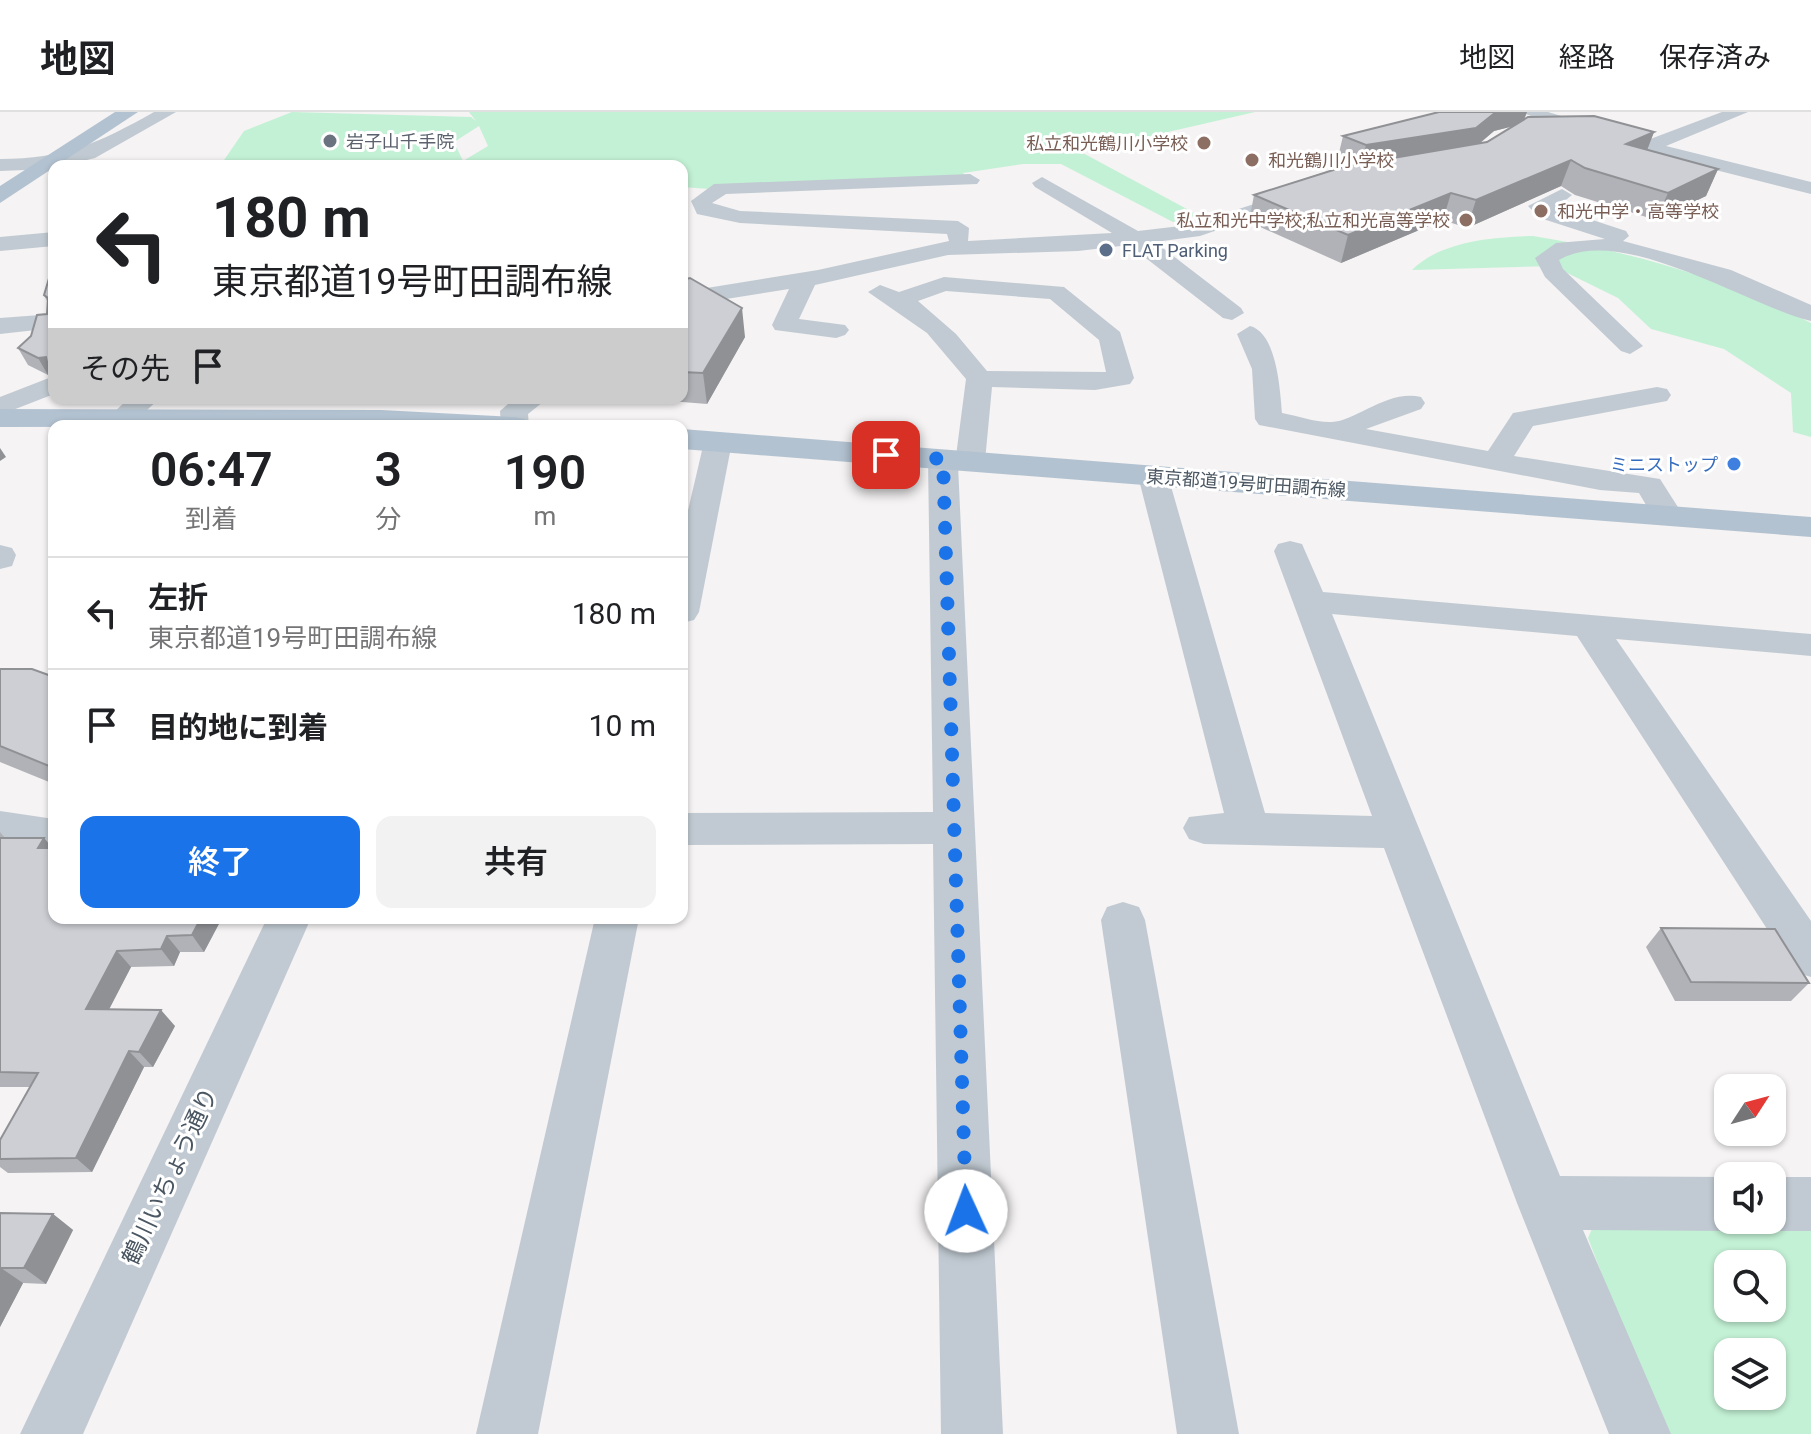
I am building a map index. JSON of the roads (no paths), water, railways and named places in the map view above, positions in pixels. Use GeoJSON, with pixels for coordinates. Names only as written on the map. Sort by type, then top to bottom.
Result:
{"type":"FeatureCollection","features":[{"type":"Feature","properties":{"kind":"main road"},"geometry":{"type":"LineString","coordinates":[[56,160],[128,112]]}},
{"type":"Feature","properties":{"kind":"main road"},"geometry":{"type":"LineString","coordinates":[[0,196],[47,166]]}},
{"type":"Feature","properties":{"kind":"main road"},"geometry":{"type":"LineString","coordinates":[[0,418],[134,408],[429,420]]}},
{"type":"Feature","properties":{"kind":"main road","name":"東京都道19号町田調布線"},"geometry":{"type":"LineString","coordinates":[[688,440],[1811,527]]}},
{"type":"Feature","properties":{"kind":"street"},"geometry":{"type":"LineString","coordinates":[[74,160],[114,143],[167,112]]}},
{"type":"Feature","properties":{"kind":"street"},"geometry":{"type":"LineString","coordinates":[[1530,112],[1592,133],[1811,188]]}},
{"type":"Feature","properties":{"kind":"street"},"geometry":{"type":"LineString","coordinates":[[1648,146],[1739,112]]}},
{"type":"Feature","properties":{"kind":"street"},"geometry":{"type":"LineString","coordinates":[[1517,133],[1592,133]]}},
{"type":"Feature","properties":{"kind":"street"},"geometry":{"type":"LineString","coordinates":[[0,165],[47,166]]}},
{"type":"Feature","properties":{"kind":"street"},"geometry":{"type":"LineString","coordinates":[[958,247],[958,228],[740,217],[704,210],[701,201],[721,188],[970,180]]}},
{"type":"Feature","properties":{"kind":"street"},"geometry":{"type":"LineString","coordinates":[[1042,183],[1139,239],[1196,281],[1241,324],[1265,369],[1269,419],[1600,481],[1649,485],[1667,515]]}},
{"type":"Feature","properties":{"kind":"street"},"geometry":{"type":"LineString","coordinates":[[688,298],[805,280],[958,247],[1139,239],[1192,231],[1322,188]]}},
{"type":"Feature","properties":{"kind":"street"},"geometry":{"type":"LineString","coordinates":[[1562,195],[1539,206],[1548,213],[1746,283],[1811,314]]}},
{"type":"Feature","properties":{"kind":"street"},"geometry":{"type":"LineString","coordinates":[[0,244],[48,240]]}},
{"type":"Feature","properties":{"kind":"street"},"geometry":{"type":"LineString","coordinates":[[1630,346],[1553,272],[1546,258],[1552,252],[1585,245],[1640,251],[1746,283]]}},
{"type":"Feature","properties":{"kind":"street"},"geometry":{"type":"LineString","coordinates":[[831,274],[901,299],[947,336],[979,379]]}},
{"type":"Feature","properties":{"kind":"street"},"geometry":{"type":"LineString","coordinates":[[805,280],[784,325],[836,330]]}},
{"type":"Feature","properties":{"kind":"street"},"geometry":{"type":"LineString","coordinates":[[901,299],[944,284],[1056,292],[1111,337],[1121,378],[1095,382],[979,379]]}},
{"type":"Feature","properties":{"kind":"street"},"geometry":{"type":"LineString","coordinates":[[0,326],[48,322]]}},
{"type":"Feature","properties":{"kind":"street"},"geometry":{"type":"LineString","coordinates":[[972,1434],[954,828],[956,460],[979,379]]}},
{"type":"Feature","properties":{"kind":"street"},"geometry":{"type":"LineString","coordinates":[[0,407],[48,387]]}},
{"type":"Feature","properties":{"kind":"street"},"geometry":{"type":"LineString","coordinates":[[1496,461],[1523,419],[1657,395]]}},
{"type":"Feature","properties":{"kind":"street"},"geometry":{"type":"LineString","coordinates":[[1339,431],[1376,413],[1411,403]]}},
{"type":"Feature","properties":{"kind":"street"},"geometry":{"type":"LineString","coordinates":[[514,420],[514,411],[525,404]]}},
{"type":"Feature","properties":{"kind":"street"},"geometry":{"type":"LineString","coordinates":[[688,584],[718,442]]}},
{"type":"Feature","properties":{"kind":"street"},"geometry":{"type":"LineString","coordinates":[[1153,476],[1249,829]]}},
{"type":"Feature","properties":{"kind":"street"},"geometry":{"type":"LineString","coordinates":[[1290,551],[1544,1203],[1640,1434]]}},
{"type":"Feature","properties":{"kind":"street"},"geometry":{"type":"LineString","coordinates":[[1308,601],[1811,645]]}},
{"type":"Feature","properties":{"kind":"street"},"geometry":{"type":"LineString","coordinates":[[1588,625],[1811,958]]}},
{"type":"Feature","properties":{"kind":"street"},"geometry":{"type":"LineString","coordinates":[[0,827],[48,834]]}},
{"type":"Feature","properties":{"kind":"street"},"geometry":{"type":"LineString","coordinates":[[688,829],[954,828]]}},
{"type":"Feature","properties":{"kind":"street"},"geometry":{"type":"LineString","coordinates":[[1204,828],[1398,832]]}},
{"type":"Feature","properties":{"kind":"street"},"geometry":{"type":"LineString","coordinates":[[1123,920],[1208,1434]]}},
{"type":"Feature","properties":{"kind":"street","name":"鶴川いちょう通り"},"geometry":{"type":"LineString","coordinates":[[51,1434],[286,924]]}},
{"type":"Feature","properties":{"kind":"street"},"geometry":{"type":"LineString","coordinates":[[507,1434],[616,924]]}},
{"type":"Feature","properties":{"kind":"street"},"geometry":{"type":"LineString","coordinates":[[1544,1203],[1714,1204]]}},
{"type":"Feature","properties":{"kind":"street"},"geometry":{"type":"LineString","coordinates":[[1786,1204],[1811,1204]]}},
{"type":"Feature","properties":{"kind":"place","name":"岩子山千手院"},"geometry":{"type":"Point","coordinates":[330,141]}},
{"type":"Feature","properties":{"kind":"place","name":"私立和光鶴川小学校"},"geometry":{"type":"Point","coordinates":[1204,143]}},
{"type":"Feature","properties":{"kind":"place","name":"和光鶴川小学校"},"geometry":{"type":"Point","coordinates":[1252,160]}},
{"type":"Feature","properties":{"kind":"place","name":"和光中学・高等学校"},"geometry":{"type":"Point","coordinates":[1541,211]}},
{"type":"Feature","properties":{"kind":"place","name":"私立和光中学校;私立和光高等学校"},"geometry":{"type":"Point","coordinates":[1466,220]}},
{"type":"Feature","properties":{"kind":"place","name":"FLAT Parking"},"geometry":{"type":"Point","coordinates":[1106,250]}},
{"type":"Feature","properties":{"kind":"place","name":"ミニストップ"},"geometry":{"type":"Point","coordinates":[1734,464]}}]}
